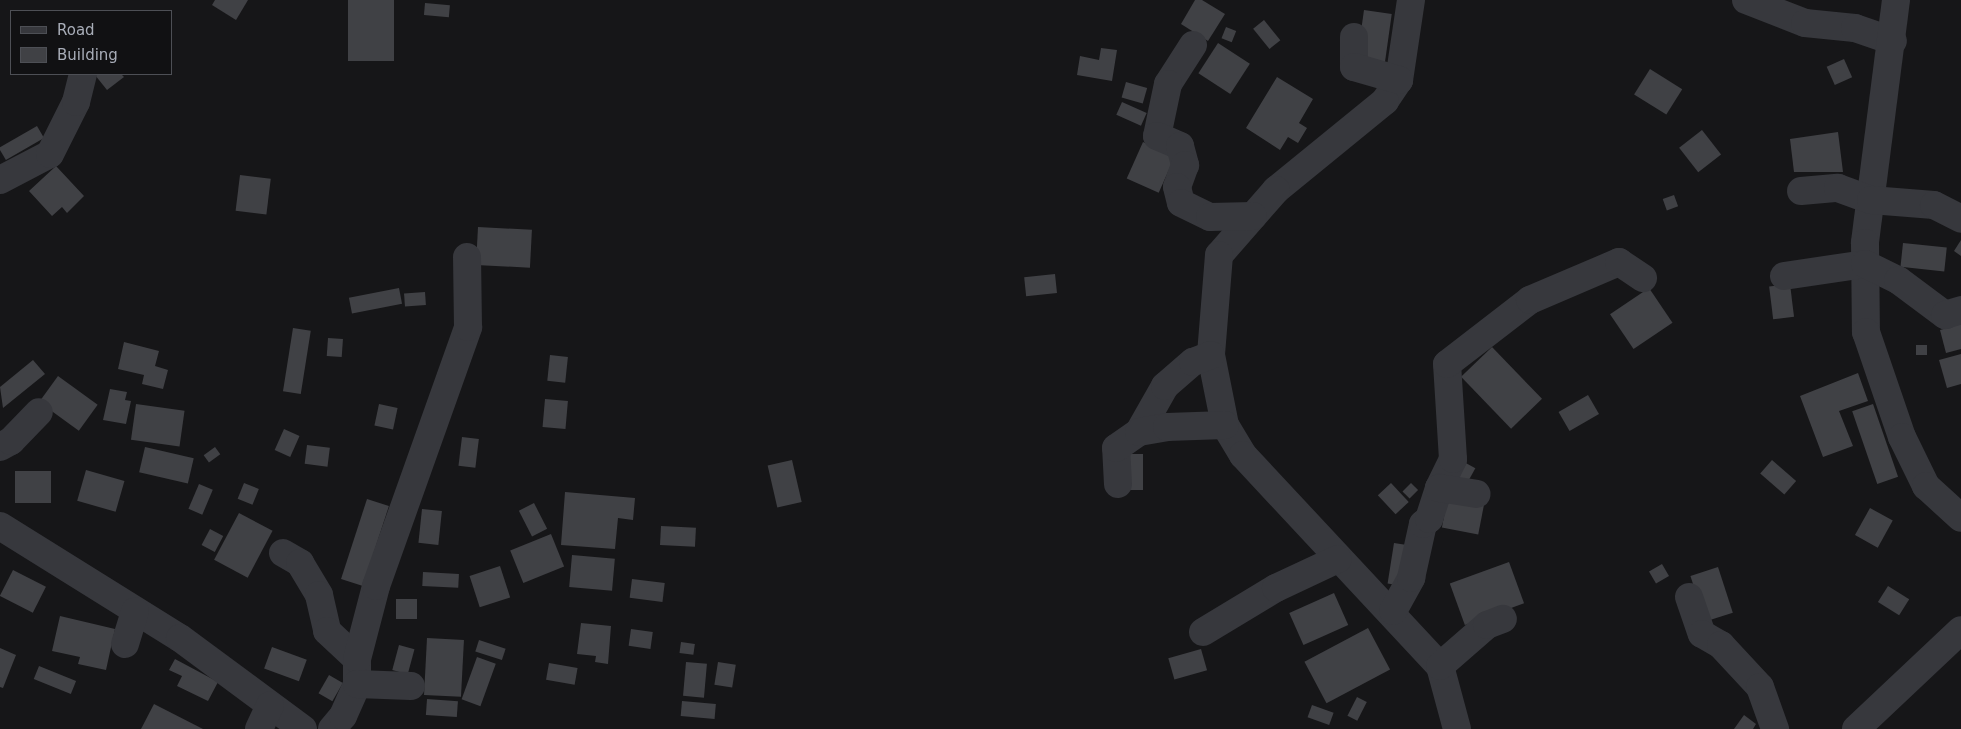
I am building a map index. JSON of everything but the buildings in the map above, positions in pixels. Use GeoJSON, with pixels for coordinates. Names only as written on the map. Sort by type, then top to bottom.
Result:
{"type":"FeatureCollection","features":[{"type":"Feature","properties":{"kind":"street"},"geometry":{"type":"LineString","coordinates":[[1411,0],[1399,80],[1385,101],[1276,190],[1219,255],[1211,355],[1225,425],[1243,455],[1338,559],[1393,611],[1440,666],[1456,729]]}},
{"type":"Feature","properties":{"kind":"street"},"geometry":{"type":"LineString","coordinates":[[1746,0],[1805,23],[1855,28],[1893,41]]}},
{"type":"Feature","properties":{"kind":"street"},"geometry":{"type":"LineString","coordinates":[[1896,0],[1893,41],[1871,200],[1865,264],[1866,332],[1902,437],[1926,486],[1961,518]]}},
{"type":"Feature","properties":{"kind":"street"},"geometry":{"type":"LineString","coordinates":[[1354,36],[1354,67],[1399,80]]}},
{"type":"Feature","properties":{"kind":"street"},"geometry":{"type":"LineString","coordinates":[[1193,46],[1168,84],[1157,136],[1180,146],[1185,165],[1177,187],[1181,203],[1210,217],[1253,216]]}},
{"type":"Feature","properties":{"kind":"street"},"geometry":{"type":"LineString","coordinates":[[0,180],[50,154],[76,102],[83,75]]}},
{"type":"Feature","properties":{"kind":"street"},"geometry":{"type":"LineString","coordinates":[[1801,191],[1838,188],[1871,200],[1934,205],[1961,219]]}},
{"type":"Feature","properties":{"kind":"street"},"geometry":{"type":"LineString","coordinates":[[1210,217],[1208,242],[1217,270]]}},
{"type":"Feature","properties":{"kind":"street"},"geometry":{"type":"LineString","coordinates":[[332,729],[343,716],[414,473],[452,381],[468,327],[466,257]]}},
{"type":"Feature","properties":{"kind":"street"},"geometry":{"type":"LineString","coordinates":[[1393,611],[1411,578],[1423,524],[1429,519],[1439,488],[1453,459],[1447,364],[1530,300],[1619,262],[1643,278]]}},
{"type":"Feature","properties":{"kind":"street"},"geometry":{"type":"LineString","coordinates":[[1784,276],[1865,264],[1898,280],[1945,315],[1961,310]]}},
{"type":"Feature","properties":{"kind":"street"},"geometry":{"type":"LineString","coordinates":[[1118,484],[1116,448],[1139,432],[1165,386],[1194,362],[1211,355]]}},
{"type":"Feature","properties":{"kind":"street"},"geometry":{"type":"LineString","coordinates":[[0,447],[11,442],[40,412]]}},
{"type":"Feature","properties":{"kind":"street"},"geometry":{"type":"LineString","coordinates":[[1139,432],[1177,426],[1225,425]]}},
{"type":"Feature","properties":{"kind":"street"},"geometry":{"type":"LineString","coordinates":[[1439,488],[1477,494]]}},
{"type":"Feature","properties":{"kind":"street"},"geometry":{"type":"LineString","coordinates":[[0,526],[180,638],[264,717],[303,729]]}},
{"type":"Feature","properties":{"kind":"street"},"geometry":{"type":"LineString","coordinates":[[283,553],[300,563],[319,595],[327,631],[357,671],[411,686]]}},
{"type":"Feature","properties":{"kind":"street"},"geometry":{"type":"LineString","coordinates":[[1204,632],[1276,588],[1338,559]]}},
{"type":"Feature","properties":{"kind":"street"},"geometry":{"type":"LineString","coordinates":[[1689,597],[1702,634],[1721,645],[1760,687],[1775,729]]}},
{"type":"Feature","properties":{"kind":"street"},"geometry":{"type":"LineString","coordinates":[[125,644],[134,610]]}},
{"type":"Feature","properties":{"kind":"street"},"geometry":{"type":"LineString","coordinates":[[1440,666],[1487,625],[1503,619]]}},
{"type":"Feature","properties":{"kind":"street"},"geometry":{"type":"LineString","coordinates":[[1856,729],[1957,643]]}}]}
